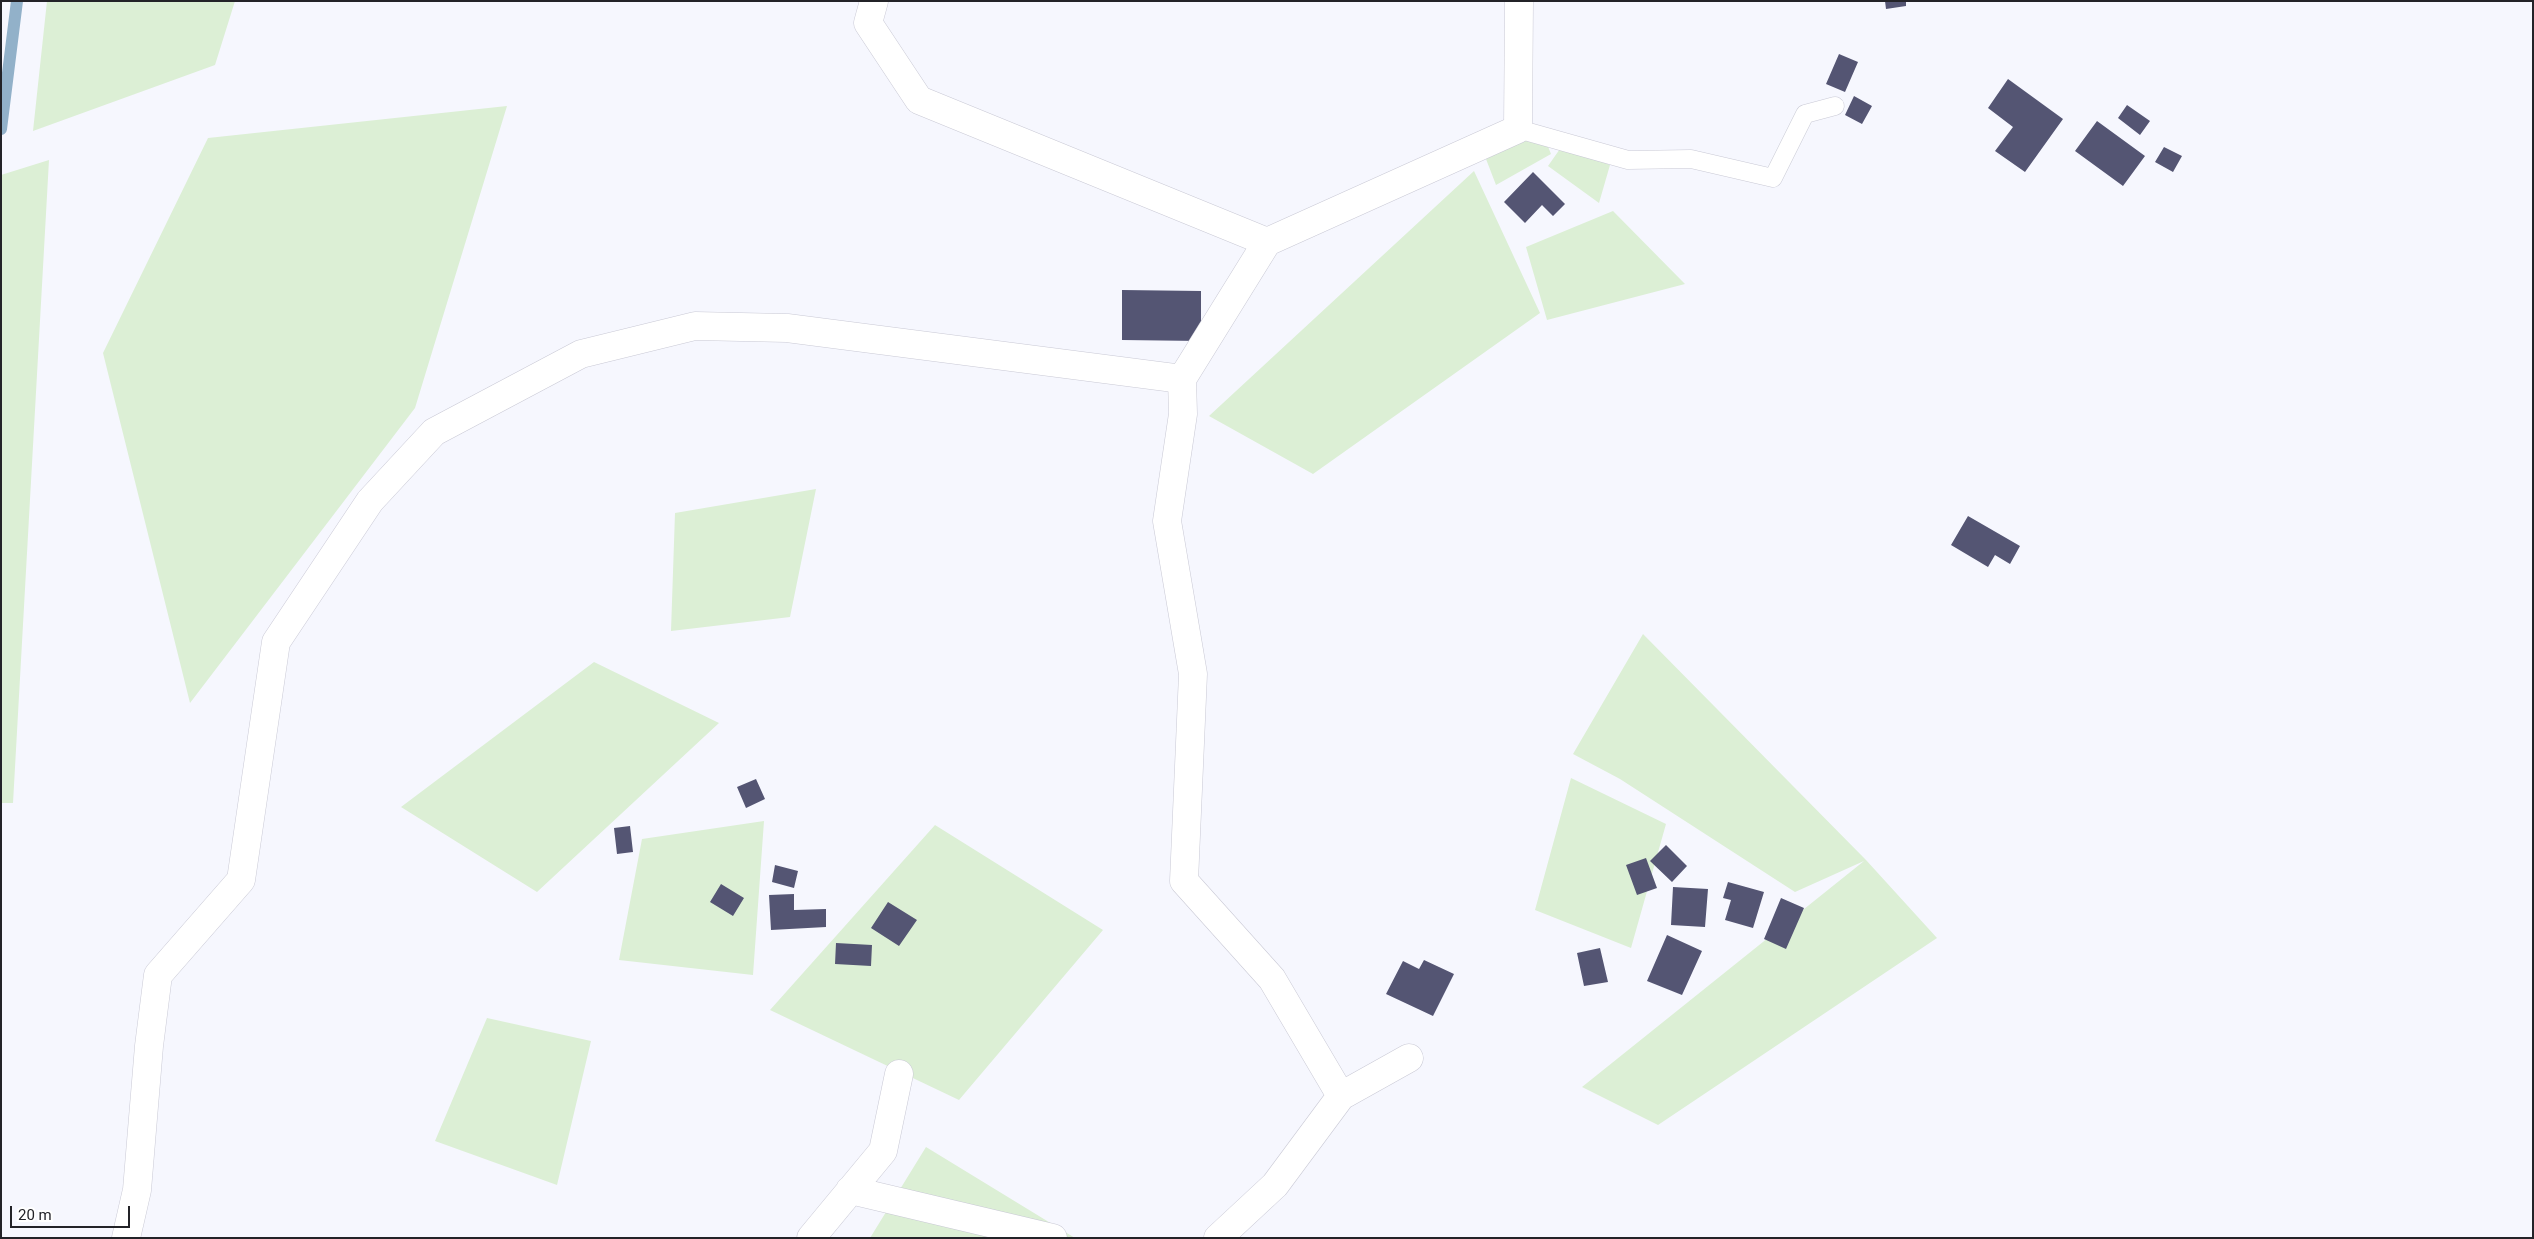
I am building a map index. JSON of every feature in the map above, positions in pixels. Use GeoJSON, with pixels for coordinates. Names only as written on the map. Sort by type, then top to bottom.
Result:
{"type":"FeatureCollection","features":[{"type":"Feature","properties":{"kind":"street"},"geometry":{"type":"LineString","coordinates":[[874,1],[868,23],[920,100],[1267,242]]}},
{"type":"Feature","properties":{"kind":"street"},"geometry":{"type":"LineString","coordinates":[[1341,1096],[1272,979],[1184,881],[1192,674],[1167,521],[1183,414],[1182,378],[1267,242],[1518,129],[1519,1]]}},
{"type":"Feature","properties":{"kind":"street"},"geometry":{"type":"LineString","coordinates":[[126,1238],[136,1190],[149,1046],[158,975],[241,880],[276,642],[370,502],[434,432],[581,354],[695,326],[787,328],[1182,378]]}},
{"type":"Feature","properties":{"kind":"street"},"geometry":{"type":"LineString","coordinates":[[1218,1238],[1276,1185],[1341,1096],[1409,1058]]}},
{"type":"Feature","properties":{"kind":"street"},"geometry":{"type":"LineString","coordinates":[[810,1238],[883,1151],[899,1074]]}},
{"type":"Feature","properties":{"kind":"street"},"geometry":{"type":"LineString","coordinates":[[850,1190],[1053,1238]]}},
{"type":"Feature","properties":{"kind":"lane"},"geometry":{"type":"LineString","coordinates":[[1518,129],[1628,160],[1691,159],[1773,178],[1805,114],[1835,106]]}},
{"type":"Feature","properties":{"kind":"green space"},"geometry":{"type":"Polygon","coordinates":[[[47,1],[235,1],[215,65],[33,131],[47,1]]]}},
{"type":"Feature","properties":{"kind":"green space"},"geometry":{"type":"Polygon","coordinates":[[[507,106],[415,408],[190,703],[103,353],[208,138],[507,106]]]}},
{"type":"Feature","properties":{"kind":"green space"},"geometry":{"type":"Polygon","coordinates":[[[1541,129],[1551,154],[1496,185],[1486,159],[1541,129]]]}},
{"type":"Feature","properties":{"kind":"green space"},"geometry":{"type":"Polygon","coordinates":[[[1562,146],[1610,165],[1599,203],[1548,166],[1562,146]]]}},
{"type":"Feature","properties":{"kind":"green space"},"geometry":{"type":"Polygon","coordinates":[[[49,160],[13,803],[1,803],[1,175],[49,160]]]}},
{"type":"Feature","properties":{"kind":"green space"},"geometry":{"type":"Polygon","coordinates":[[[1474,171],[1540,313],[1313,474],[1209,416],[1474,171]]]}},
{"type":"Feature","properties":{"kind":"green space"},"geometry":{"type":"Polygon","coordinates":[[[1613,211],[1685,284],[1547,320],[1526,247],[1613,211]]]}},
{"type":"Feature","properties":{"kind":"green space"},"geometry":{"type":"Polygon","coordinates":[[[816,489],[790,617],[671,631],[675,513],[816,489]]]}},
{"type":"Feature","properties":{"kind":"green space"},"geometry":{"type":"Polygon","coordinates":[[[1643,634],[1866,860],[1937,938],[1658,1125],[1582,1087],[1864,861],[1795,892],[1620,779],[1573,754],[1643,634]]]}},
{"type":"Feature","properties":{"kind":"green space"},"geometry":{"type":"Polygon","coordinates":[[[594,662],[719,723],[537,892],[401,807],[594,662]]]}},
{"type":"Feature","properties":{"kind":"green space"},"geometry":{"type":"Polygon","coordinates":[[[1571,778],[1666,824],[1631,948],[1535,910],[1571,778]]]}},
{"type":"Feature","properties":{"kind":"green space"},"geometry":{"type":"Polygon","coordinates":[[[764,821],[753,975],[619,960],[642,839],[764,821]]]}},
{"type":"Feature","properties":{"kind":"green space"},"geometry":{"type":"Polygon","coordinates":[[[935,825],[1103,930],[959,1100],[770,1010],[935,825]]]}},
{"type":"Feature","properties":{"kind":"green space"},"geometry":{"type":"Polygon","coordinates":[[[487,1018],[591,1041],[557,1185],[435,1141],[487,1018]]]}},
{"type":"Feature","properties":{"kind":"green space"},"geometry":{"type":"Polygon","coordinates":[[[926,1147],[1075,1238],[870,1238],[926,1147]]]}},
{"type":"Feature","properties":{"kind":"building"},"geometry":{"type":"Polygon","coordinates":[[[1885,1],[1906,1],[1906,6],[1886,9],[1885,1]]]}},
{"type":"Feature","properties":{"kind":"building"},"geometry":{"type":"Polygon","coordinates":[[[1839,54],[1858,62],[1845,92],[1826,84],[1839,54]]]}},
{"type":"Feature","properties":{"kind":"building"},"geometry":{"type":"Polygon","coordinates":[[[2008,79],[2063,119],[2025,172],[1995,151],[2013,127],[1988,108],[2008,79]]]}},
{"type":"Feature","properties":{"kind":"building"},"geometry":{"type":"Polygon","coordinates":[[[1854,96],[1872,106],[1862,124],[1845,115],[1854,96]]]}},
{"type":"Feature","properties":{"kind":"building"},"geometry":{"type":"Polygon","coordinates":[[[2127,105],[2150,121],[2140,135],[2118,118],[2127,105]]]}},
{"type":"Feature","properties":{"kind":"building"},"geometry":{"type":"Polygon","coordinates":[[[2097,121],[2145,156],[2123,186],[2075,151],[2097,121]]]}},
{"type":"Feature","properties":{"kind":"building"},"geometry":{"type":"Polygon","coordinates":[[[2164,147],[2182,156],[2173,172],[2155,162],[2164,147]]]}},
{"type":"Feature","properties":{"kind":"building"},"geometry":{"type":"Polygon","coordinates":[[[1533,172],[1565,204],[1553,216],[1542,205],[1525,223],[1504,202],[1533,172]]]}},
{"type":"Feature","properties":{"kind":"building"},"geometry":{"type":"Polygon","coordinates":[[[1122,290],[1201,291],[1201,341],[1122,340],[1122,290]]]}},
{"type":"Feature","properties":{"kind":"building"},"geometry":{"type":"Polygon","coordinates":[[[1968,516],[2020,546],[2010,564],[1995,555],[1988,567],[1951,545],[1968,516]]]}},
{"type":"Feature","properties":{"kind":"building"},"geometry":{"type":"Polygon","coordinates":[[[756,779],[765,799],[746,808],[737,787],[756,779]]]}},
{"type":"Feature","properties":{"kind":"building"},"geometry":{"type":"Polygon","coordinates":[[[630,826],[633,852],[617,854],[614,828],[630,826]]]}},
{"type":"Feature","properties":{"kind":"building"},"geometry":{"type":"Polygon","coordinates":[[[1666,845],[1687,866],[1672,882],[1650,861],[1666,845]]]}},
{"type":"Feature","properties":{"kind":"building"},"geometry":{"type":"Polygon","coordinates":[[[1646,858],[1657,888],[1637,895],[1626,865],[1646,858]]]}},
{"type":"Feature","properties":{"kind":"building"},"geometry":{"type":"Polygon","coordinates":[[[775,865],[798,871],[794,888],[772,882],[775,865]]]}},
{"type":"Feature","properties":{"kind":"building"},"geometry":{"type":"Polygon","coordinates":[[[1728,882],[1764,892],[1753,928],[1725,920],[1731,900],[1723,898],[1728,882]]]}},
{"type":"Feature","properties":{"kind":"building"},"geometry":{"type":"Polygon","coordinates":[[[721,884],[744,898],[733,916],[710,902],[721,884]]]}},
{"type":"Feature","properties":{"kind":"building"},"geometry":{"type":"Polygon","coordinates":[[[1673,887],[1708,889],[1705,927],[1671,925],[1673,887]]]}},
{"type":"Feature","properties":{"kind":"building"},"geometry":{"type":"Polygon","coordinates":[[[794,894],[794,910],[826,909],[826,927],[771,930],[769,895],[794,894]]]}},
{"type":"Feature","properties":{"kind":"building"},"geometry":{"type":"Polygon","coordinates":[[[1781,898],[1804,908],[1786,949],[1764,939],[1781,898]]]}},
{"type":"Feature","properties":{"kind":"building"},"geometry":{"type":"Polygon","coordinates":[[[888,902],[917,920],[899,946],[871,928],[888,902]]]}},
{"type":"Feature","properties":{"kind":"building"},"geometry":{"type":"Polygon","coordinates":[[[1667,935],[1702,951],[1682,995],[1647,981],[1667,935]]]}},
{"type":"Feature","properties":{"kind":"building"},"geometry":{"type":"Polygon","coordinates":[[[836,943],[872,945],[871,966],[835,964],[836,943]]]}},
{"type":"Feature","properties":{"kind":"building"},"geometry":{"type":"Polygon","coordinates":[[[1600,948],[1608,982],[1584,986],[1577,953],[1600,948]]]}},
{"type":"Feature","properties":{"kind":"building"},"geometry":{"type":"Polygon","coordinates":[[[1424,960],[1454,974],[1433,1016],[1386,994],[1403,961],[1419,969],[1424,960]]]}},
{"type":"Feature","properties":{"kind":"waterway"},"geometry":{"type":"LineString","coordinates":[[1,129],[17,1]]}}]}
